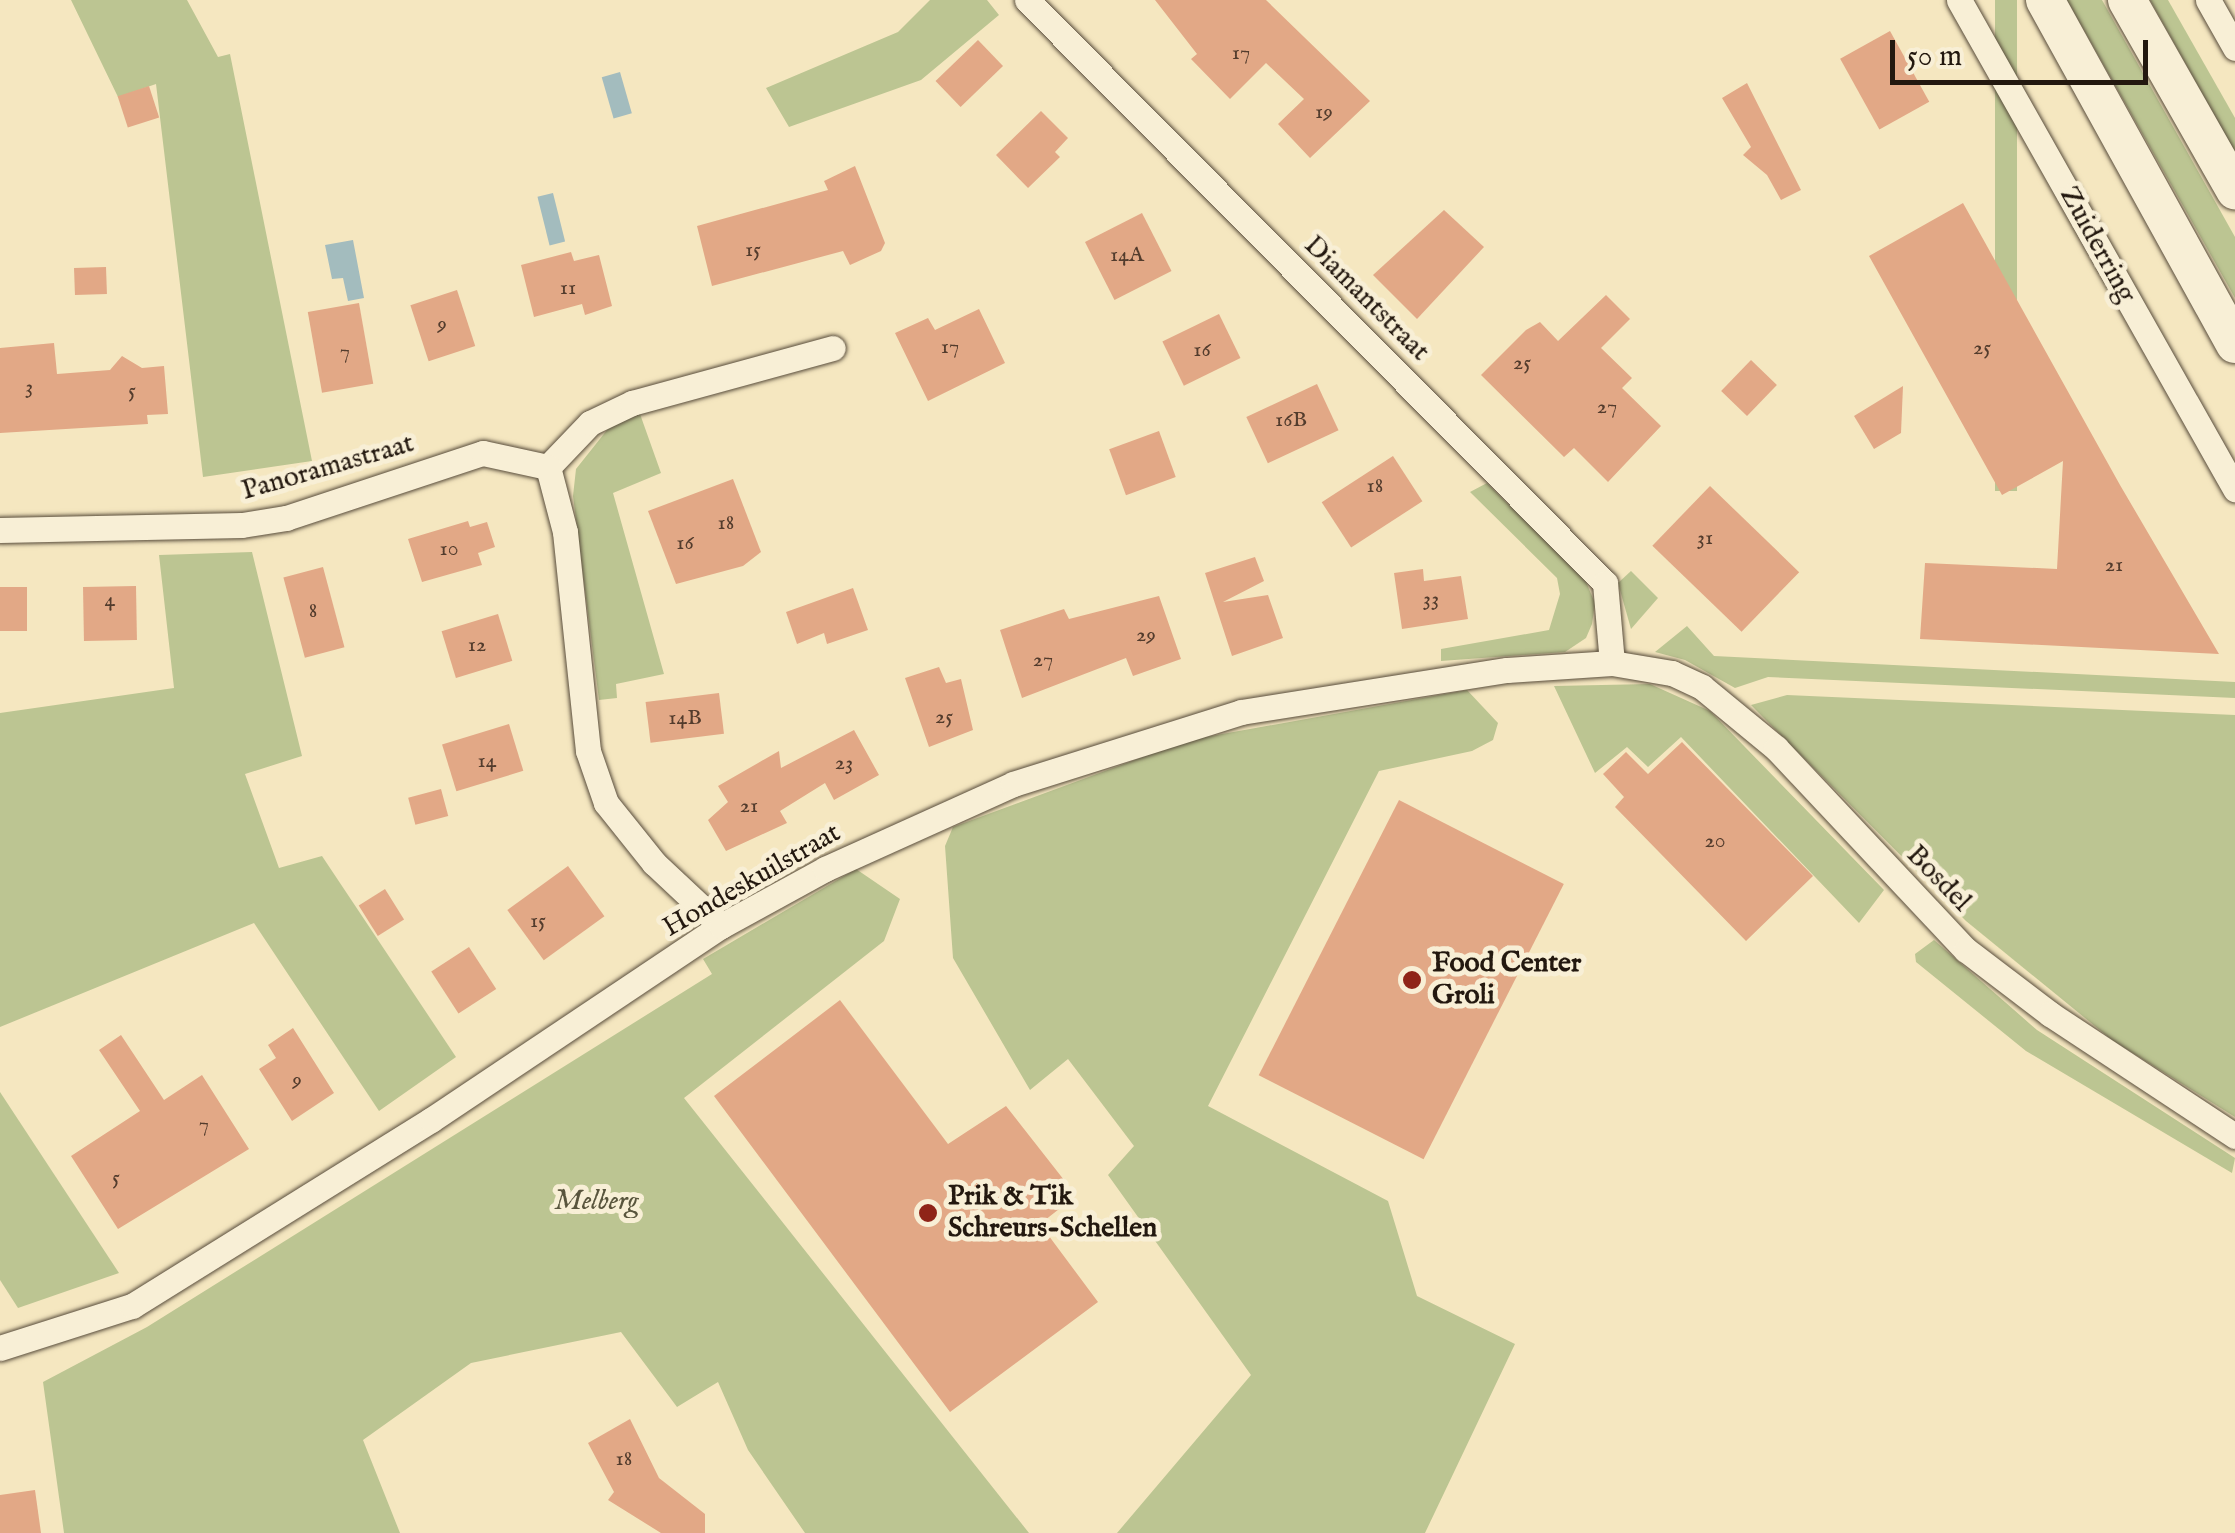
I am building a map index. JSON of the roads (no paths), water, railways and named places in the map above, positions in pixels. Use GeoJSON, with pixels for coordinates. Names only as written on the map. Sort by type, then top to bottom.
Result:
{"type":"FeatureCollection","features":[{"type":"Feature","properties":{"kind":"main road"},"geometry":{"type":"LineString","coordinates":[[2045,0],[2235,344]]}},
{"type":"Feature","properties":{"kind":"main road"},"geometry":{"type":"LineString","coordinates":[[2127,0],[2235,190]]}},
{"type":"Feature","properties":{"kind":"street","name":"Diamantstraat"},"geometry":{"type":"LineString","coordinates":[[1027,0],[1605,583],[1612,663]]}},
{"type":"Feature","properties":{"kind":"street","name":"Zuiderring"},"geometry":{"type":"LineString","coordinates":[[1959,0],[2235,489]]}},
{"type":"Feature","properties":{"kind":"street"},"geometry":{"type":"LineString","coordinates":[[2208,0],[2235,48]]}},
{"type":"Feature","properties":{"kind":"street"},"geometry":{"type":"LineString","coordinates":[[721,926],[654,863],[606,803],[588,750],[565,532],[548,466],[590,423],[632,403],[833,348]]}},
{"type":"Feature","properties":{"kind":"street","name":"Panoramastraat"},"geometry":{"type":"LineString","coordinates":[[0,530],[242,525],[286,518],[483,453],[548,466]]}},
{"type":"Feature","properties":{"kind":"street","name":"Hondeskuilstraat"},"geometry":{"type":"LineString","coordinates":[[0,1348],[132,1306],[431,1120],[721,926],[825,869],[1013,784],[1163,733],[1241,712],[1455,676],[1612,663]]}},
{"type":"Feature","properties":{"kind":"street","name":"Bosdel"},"geometry":{"type":"LineString","coordinates":[[1612,663],[1672,673],[1726,704],[1966,950],[2050,1014],[2235,1136]]}},
{"type":"Feature","properties":{"kind":"water"},"geometry":{"type":"Polygon","coordinates":[[[620,72],[632,113],[614,119],[602,77],[620,72]]]}},
{"type":"Feature","properties":{"kind":"water"},"geometry":{"type":"Polygon","coordinates":[[[553,193],[565,242],[550,245],[537,197],[553,193]]]}},
{"type":"Feature","properties":{"kind":"water"},"geometry":{"type":"Polygon","coordinates":[[[353,240],[364,298],[348,301],[343,278],[332,279],[325,245],[353,240]]]}},
{"type":"Feature","properties":{"kind":"place","name":"Food Center Groli"},"geometry":{"type":"Point","coordinates":[1412,980]}},
{"type":"Feature","properties":{"kind":"place","name":"Prik & Tik Schreurs-Schellen"},"geometry":{"type":"Point","coordinates":[928,1213]}},
{"type":"Feature","properties":{"kind":"park label","name":"Melberg"},"geometry":{"type":"Point","coordinates":[596,1202]}}]}
